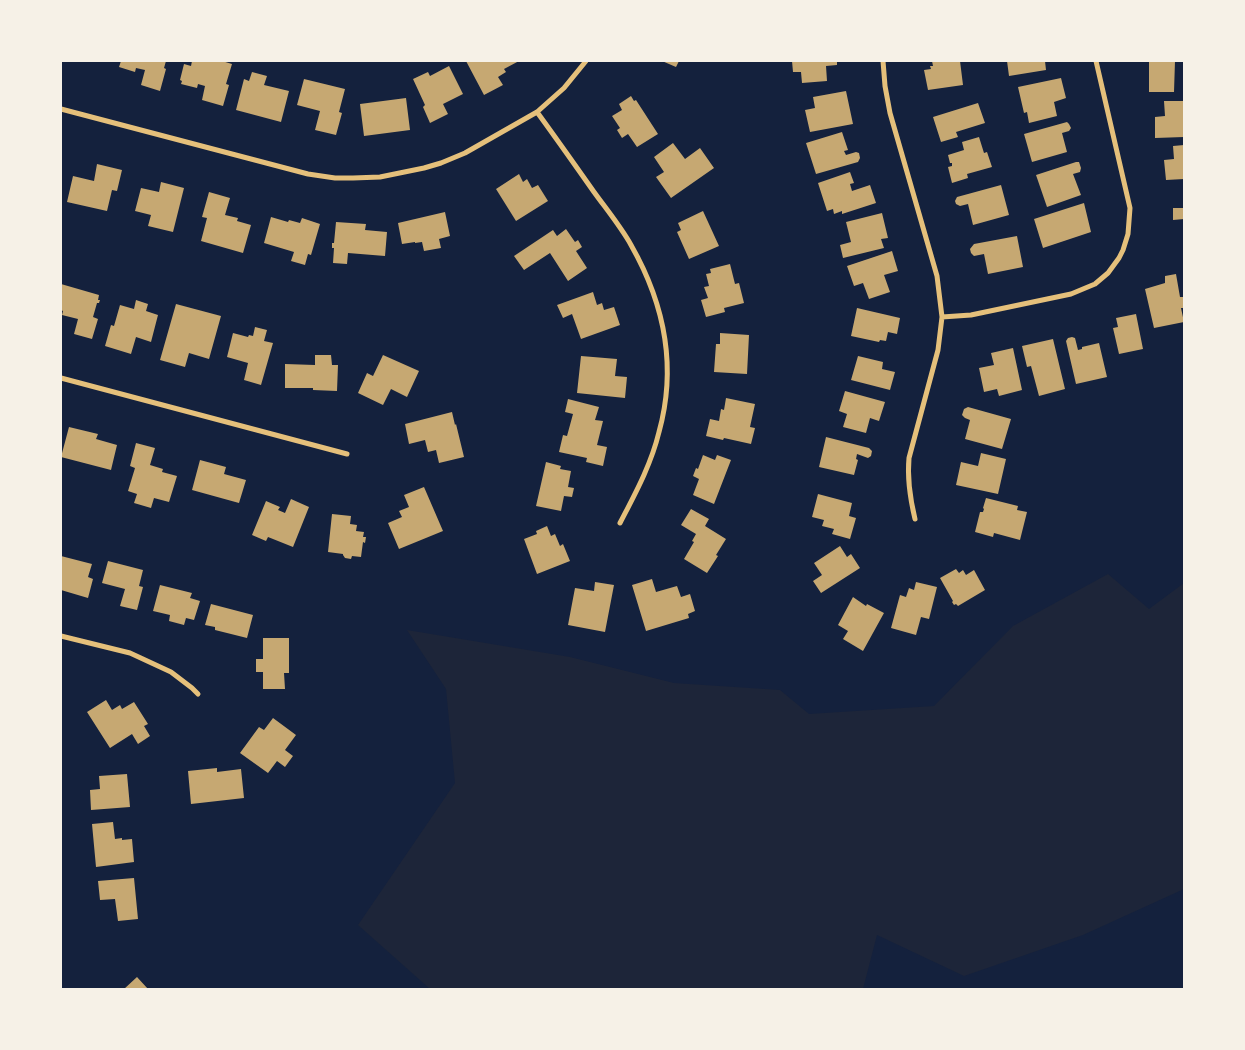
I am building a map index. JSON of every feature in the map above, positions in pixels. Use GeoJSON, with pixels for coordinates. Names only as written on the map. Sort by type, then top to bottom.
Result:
{"type":"FeatureCollection","features":[{"type":"Feature","properties":{"kind":"street"},"geometry":{"type":"LineString","coordinates":[[61,109],[308,174],[335,178],[380,177],[424,168],[466,153],[537,112],[564,88],[586,61]]}},
{"type":"Feature","properties":{"kind":"street"},"geometry":{"type":"LineString","coordinates":[[883,61],[890,113],[937,276],[942,317],[938,350],[909,458],[909,489],[915,519]]}},
{"type":"Feature","properties":{"kind":"street"},"geometry":{"type":"LineString","coordinates":[[942,317],[971,315],[1071,294],[1095,284],[1108,273],[1119,258],[1128,234],[1130,208],[1096,61]]}},
{"type":"Feature","properties":{"kind":"street"},"geometry":{"type":"LineString","coordinates":[[537,112],[631,245],[651,285],[663,327],[667,380],[662,423],[644,474],[620,523]]}},
{"type":"Feature","properties":{"kind":"street"},"geometry":{"type":"LineString","coordinates":[[61,378],[347,454]]}},
{"type":"Feature","properties":{"kind":"street"},"geometry":{"type":"LineString","coordinates":[[62,637],[130,653],[171,672],[198,694]]}},
{"type":"Feature","properties":{"kind":"shaded area"},"geometry":{"type":"Polygon","coordinates":[[[1108,574],[1149,609],[1184,583],[1184,889],[1083,935],[964,976],[877,935],[863,989],[430,989],[358,925],[455,783],[446,689],[407,630],[570,657],[674,683],[780,690],[809,714],[934,706],[1013,626],[1108,574]]]}},
{"type":"Feature","properties":{"kind":"building"},"geometry":{"type":"Polygon","coordinates":[[[121,61],[166,61],[164,68],[166,69],[160,91],[141,85],[145,70],[136,68],[135,72],[119,67],[121,61]]]}},
{"type":"Feature","properties":{"kind":"building"},"geometry":{"type":"Polygon","coordinates":[[[192,61],[222,61],[232,64],[226,84],[229,85],[223,106],[202,100],[205,86],[198,84],[197,88],[181,84],[182,81],[180,80],[184,64],[191,66],[192,61]]]}},
{"type":"Feature","properties":{"kind":"building"},"geometry":{"type":"Polygon","coordinates":[[[466,61],[519,61],[504,69],[506,72],[498,77],[503,85],[484,95],[466,61]]]}},
{"type":"Feature","properties":{"kind":"building"},"geometry":{"type":"Polygon","coordinates":[[[662,61],[679,61],[676,67],[662,61]]]}},
{"type":"Feature","properties":{"kind":"building"},"geometry":{"type":"Polygon","coordinates":[[[792,61],[837,61],[837,65],[826,66],[827,81],[802,83],[801,72],[793,72],[792,61]]]}},
{"type":"Feature","properties":{"kind":"building"},"geometry":{"type":"Polygon","coordinates":[[[932,61],[960,61],[963,85],[928,90],[924,70],[931,69],[930,66],[933,66],[932,61]]]}},
{"type":"Feature","properties":{"kind":"building"},"geometry":{"type":"Polygon","coordinates":[[[1007,61],[1045,61],[1046,70],[1009,76],[1007,61]]]}},
{"type":"Feature","properties":{"kind":"building"},"geometry":{"type":"Polygon","coordinates":[[[1149,61],[1175,61],[1174,92],[1149,92],[1149,61]]]}},
{"type":"Feature","properties":{"kind":"building"},"geometry":{"type":"Polygon","coordinates":[[[449,66],[463,94],[443,104],[448,114],[430,123],[423,107],[425,105],[413,79],[428,72],[430,76],[449,66]]]}},
{"type":"Feature","properties":{"kind":"building"},"geometry":{"type":"Polygon","coordinates":[[[252,72],[267,76],[264,85],[289,91],[281,122],[236,110],[244,79],[249,81],[252,72]]]}},
{"type":"Feature","properties":{"kind":"building"},"geometry":{"type":"Polygon","coordinates":[[[1061,78],[1066,98],[1054,102],[1057,116],[1029,123],[1027,112],[1024,113],[1018,87],[1061,78]]]}},
{"type":"Feature","properties":{"kind":"building"},"geometry":{"type":"Polygon","coordinates":[[[304,79],[345,89],[339,112],[342,113],[336,135],[315,130],[320,111],[297,105],[304,79]]]}},
{"type":"Feature","properties":{"kind":"building"},"geometry":{"type":"Polygon","coordinates":[[[846,91],[853,124],[810,132],[805,110],[815,108],[813,97],[846,91]]]}},
{"type":"Feature","properties":{"kind":"building"},"geometry":{"type":"Polygon","coordinates":[[[631,96],[634,101],[636,100],[658,134],[637,147],[628,134],[622,138],[617,130],[620,128],[612,116],[622,110],[619,104],[631,96]]]}},
{"type":"Feature","properties":{"kind":"building"},"geometry":{"type":"Polygon","coordinates":[[[406,98],[410,130],[364,136],[360,104],[406,98]]]}},
{"type":"Feature","properties":{"kind":"building"},"geometry":{"type":"Polygon","coordinates":[[[1164,101],[1184,101],[1184,137],[1155,138],[1155,117],[1165,116],[1164,101]]]}},
{"type":"Feature","properties":{"kind":"building"},"geometry":{"type":"Polygon","coordinates":[[[978,103],[985,123],[956,132],[958,137],[941,142],[933,117],[978,103]]]}},
{"type":"Feature","properties":{"kind":"building"},"geometry":{"type":"Polygon","coordinates":[[[1067,122],[1071,128],[1069,131],[1062,133],[1067,152],[1032,162],[1024,134],[1067,122]]]}},
{"type":"Feature","properties":{"kind":"building"},"geometry":{"type":"Polygon","coordinates":[[[842,132],[848,150],[844,151],[846,155],[859,153],[860,158],[858,162],[816,174],[806,143],[842,132]]]}},
{"type":"Feature","properties":{"kind":"building"},"geometry":{"type":"Polygon","coordinates":[[[979,137],[984,153],[987,152],[992,167],[967,174],[968,178],[952,183],[948,167],[952,166],[952,163],[950,163],[948,155],[964,150],[962,142],[979,137]]]}},
{"type":"Feature","properties":{"kind":"building"},"geometry":{"type":"Polygon","coordinates":[[[673,143],[685,159],[700,148],[714,168],[671,198],[656,177],[664,172],[654,157],[673,143]]]}},
{"type":"Feature","properties":{"kind":"building"},"geometry":{"type":"Polygon","coordinates":[[[1184,145],[1184,179],[1166,180],[1164,160],[1174,159],[1173,146],[1184,145]]]}},
{"type":"Feature","properties":{"kind":"building"},"geometry":{"type":"Polygon","coordinates":[[[1079,162],[1080,172],[1073,174],[1081,195],[1047,207],[1036,175],[1079,162]]]}},
{"type":"Feature","properties":{"kind":"building"},"geometry":{"type":"Polygon","coordinates":[[[97,164],[122,170],[117,191],[112,190],[107,211],[67,202],[73,176],[94,181],[97,164]]]}},
{"type":"Feature","properties":{"kind":"building"},"geometry":{"type":"Polygon","coordinates":[[[850,172],[854,183],[850,184],[852,191],[870,185],[876,203],[842,214],[842,211],[834,214],[833,209],[827,211],[818,183],[850,172]]]}},
{"type":"Feature","properties":{"kind":"building"},"geometry":{"type":"Polygon","coordinates":[[[519,174],[523,182],[527,179],[532,188],[538,185],[548,201],[516,221],[496,189],[519,174]]]}},
{"type":"Feature","properties":{"kind":"building"},"geometry":{"type":"Polygon","coordinates":[[[161,182],[184,188],[173,232],[148,226],[151,215],[135,211],[141,188],[159,192],[161,182]]]}},
{"type":"Feature","properties":{"kind":"building"},"geometry":{"type":"Polygon","coordinates":[[[1001,185],[1009,215],[973,225],[968,204],[960,206],[956,204],[957,197],[1001,185]]]}},
{"type":"Feature","properties":{"kind":"building"},"geometry":{"type":"Polygon","coordinates":[[[209,192],[230,198],[225,215],[238,218],[237,221],[251,225],[243,253],[201,241],[207,218],[202,217],[209,192]]]}},
{"type":"Feature","properties":{"kind":"building"},"geometry":{"type":"Polygon","coordinates":[[[1084,203],[1091,232],[1043,248],[1034,219],[1084,203]]]}},
{"type":"Feature","properties":{"kind":"building"},"geometry":{"type":"Polygon","coordinates":[[[1173,208],[1184,208],[1184,219],[1173,220],[1173,208]]]}},
{"type":"Feature","properties":{"kind":"building"},"geometry":{"type":"Polygon","coordinates":[[[703,211],[719,246],[689,259],[677,232],[681,230],[678,223],[703,211]]]}},
{"type":"Feature","properties":{"kind":"building"},"geometry":{"type":"Polygon","coordinates":[[[445,212],[450,236],[439,239],[441,248],[424,251],[422,242],[402,244],[398,223],[445,212]]]}},
{"type":"Feature","properties":{"kind":"building"},"geometry":{"type":"Polygon","coordinates":[[[882,213],[888,238],[881,239],[884,248],[843,258],[840,245],[851,242],[846,222],[882,213]]]}},
{"type":"Feature","properties":{"kind":"building"},"geometry":{"type":"Polygon","coordinates":[[[271,217],[300,223],[302,218],[320,224],[311,255],[308,254],[305,265],[291,261],[294,252],[264,243],[271,217]]]}},
{"type":"Feature","properties":{"kind":"building"},"geometry":{"type":"Polygon","coordinates":[[[336,222],[366,224],[365,230],[387,232],[385,256],[348,253],[347,264],[333,263],[334,248],[332,248],[332,243],[334,243],[336,222]]]}},
{"type":"Feature","properties":{"kind":"building"},"geometry":{"type":"Polygon","coordinates":[[[566,229],[575,242],[578,240],[582,247],[576,251],[587,268],[568,281],[550,253],[524,270],[514,256],[553,230],[557,236],[566,229]]]}},
{"type":"Feature","properties":{"kind":"building"},"geometry":{"type":"Polygon","coordinates":[[[1017,236],[1023,267],[988,274],[984,254],[974,256],[971,253],[970,249],[974,244],[1017,236]]]}},
{"type":"Feature","properties":{"kind":"building"},"geometry":{"type":"Polygon","coordinates":[[[892,251],[898,271],[884,275],[890,292],[869,299],[863,283],[854,286],[847,266],[892,251]]]}},
{"type":"Feature","properties":{"kind":"building"},"geometry":{"type":"Polygon","coordinates":[[[730,264],[735,284],[739,283],[744,303],[724,308],[725,312],[706,317],[701,300],[708,298],[704,287],[709,286],[706,274],[711,273],[710,269],[730,264]]]}},
{"type":"Feature","properties":{"kind":"building"},"geometry":{"type":"Polygon","coordinates":[[[1176,274],[1180,297],[1184,297],[1184,308],[1181,308],[1184,322],[1154,328],[1145,289],[1165,283],[1165,276],[1176,274]]]}},
{"type":"Feature","properties":{"kind":"building"},"geometry":{"type":"Polygon","coordinates":[[[61,284],[99,295],[98,300],[100,300],[97,303],[93,317],[98,319],[92,339],[74,334],[78,319],[62,315],[61,284]]]}},
{"type":"Feature","properties":{"kind":"building"},"geometry":{"type":"Polygon","coordinates":[[[593,292],[597,305],[602,303],[604,310],[614,307],[620,325],[581,339],[572,314],[563,318],[557,305],[593,292]]]}},
{"type":"Feature","properties":{"kind":"building"},"geometry":{"type":"Polygon","coordinates":[[[136,300],[148,304],[146,311],[158,315],[151,342],[136,337],[131,354],[105,346],[111,325],[114,326],[120,305],[134,309],[136,300]]]}},
{"type":"Feature","properties":{"kind":"building"},"geometry":{"type":"Polygon","coordinates":[[[176,304],[221,316],[209,359],[189,353],[185,367],[160,360],[176,304]]]}},
{"type":"Feature","properties":{"kind":"building"},"geometry":{"type":"Polygon","coordinates":[[[857,308],[900,318],[897,334],[888,332],[886,341],[880,340],[879,342],[851,336],[857,308]]]}},
{"type":"Feature","properties":{"kind":"building"},"geometry":{"type":"Polygon","coordinates":[[[1136,314],[1143,349],[1119,354],[1113,328],[1118,327],[1116,318],[1136,314]]]}},
{"type":"Feature","properties":{"kind":"building"},"geometry":{"type":"Polygon","coordinates":[[[255,327],[267,330],[264,341],[273,343],[261,385],[244,380],[248,363],[227,357],[233,333],[248,337],[249,335],[253,336],[255,327]]]}},
{"type":"Feature","properties":{"kind":"building"},"geometry":{"type":"Polygon","coordinates":[[[720,333],[749,335],[747,374],[714,372],[716,344],[720,344],[720,333]]]}},
{"type":"Feature","properties":{"kind":"building"},"geometry":{"type":"Polygon","coordinates":[[[1072,337],[1075,338],[1078,350],[1082,349],[1082,347],[1099,343],[1107,377],[1076,384],[1066,341],[1072,337]]]}},
{"type":"Feature","properties":{"kind":"building"},"geometry":{"type":"Polygon","coordinates":[[[1053,339],[1065,389],[1039,396],[1031,366],[1027,367],[1022,346],[1053,339]]]}},
{"type":"Feature","properties":{"kind":"building"},"geometry":{"type":"Polygon","coordinates":[[[1013,348],[1022,390],[999,396],[997,389],[984,392],[979,368],[994,365],[991,353],[1013,348]]]}},
{"type":"Feature","properties":{"kind":"building"},"geometry":{"type":"Polygon","coordinates":[[[315,355],[331,355],[332,365],[338,365],[337,391],[313,390],[313,388],[285,388],[285,364],[315,365],[315,355]]]}},
{"type":"Feature","properties":{"kind":"building"},"geometry":{"type":"Polygon","coordinates":[[[383,355],[419,371],[407,397],[391,389],[383,405],[358,393],[367,373],[373,376],[383,355]]]}},
{"type":"Feature","properties":{"kind":"building"},"geometry":{"type":"Polygon","coordinates":[[[581,356],[617,359],[615,376],[627,377],[625,398],[577,393],[581,356]]]}},
{"type":"Feature","properties":{"kind":"building"},"geometry":{"type":"Polygon","coordinates":[[[858,356],[883,362],[882,369],[895,372],[890,390],[851,380],[858,356]]]}},
{"type":"Feature","properties":{"kind":"building"},"geometry":{"type":"Polygon","coordinates":[[[845,391],[885,402],[879,421],[870,418],[866,433],[843,427],[847,414],[839,411],[845,391]]]}},
{"type":"Feature","properties":{"kind":"building"},"geometry":{"type":"Polygon","coordinates":[[[726,398],[755,404],[750,427],[755,428],[751,444],[706,436],[710,419],[719,421],[721,409],[724,410],[726,398]]]}},
{"type":"Feature","properties":{"kind":"building"},"geometry":{"type":"Polygon","coordinates":[[[568,399],[599,407],[595,420],[603,421],[597,445],[607,447],[603,466],[586,462],[587,458],[559,452],[563,435],[567,436],[573,414],[565,412],[568,399]]]}},
{"type":"Feature","properties":{"kind":"building"},"geometry":{"type":"Polygon","coordinates":[[[968,407],[1011,419],[1002,449],[965,439],[970,420],[962,415],[964,409],[968,407]]]}},
{"type":"Feature","properties":{"kind":"building"},"geometry":{"type":"Polygon","coordinates":[[[452,412],[464,457],[439,463],[436,450],[428,452],[425,440],[409,444],[405,424],[452,412]]]}},
{"type":"Feature","properties":{"kind":"building"},"geometry":{"type":"Polygon","coordinates":[[[69,427],[98,434],[96,439],[117,445],[111,470],[61,457],[69,427]]]}},
{"type":"Feature","properties":{"kind":"building"},"geometry":{"type":"Polygon","coordinates":[[[826,437],[869,448],[872,451],[871,456],[868,458],[857,454],[856,459],[858,460],[854,475],[819,467],[826,437]]]}},
{"type":"Feature","properties":{"kind":"building"},"geometry":{"type":"Polygon","coordinates":[[[136,443],[155,448],[150,465],[163,469],[162,472],[177,476],[169,502],[154,498],[151,508],[134,503],[137,494],[128,491],[135,468],[130,466],[136,443]]]}},
{"type":"Feature","properties":{"kind":"building"},"geometry":{"type":"Polygon","coordinates":[[[981,453],[1006,459],[998,494],[956,485],[961,462],[978,466],[981,453]]]}},
{"type":"Feature","properties":{"kind":"building"},"geometry":{"type":"Polygon","coordinates":[[[703,455],[715,460],[717,455],[731,460],[714,504],[693,495],[699,479],[693,476],[696,468],[698,469],[703,455]]]}},
{"type":"Feature","properties":{"kind":"building"},"geometry":{"type":"Polygon","coordinates":[[[200,460],[226,467],[224,474],[246,480],[239,503],[192,490],[200,460]]]}},
{"type":"Feature","properties":{"kind":"building"},"geometry":{"type":"Polygon","coordinates":[[[546,462],[561,466],[560,469],[571,471],[568,487],[574,488],[572,497],[564,496],[561,511],[536,506],[546,462]]]}},
{"type":"Feature","properties":{"kind":"building"},"geometry":{"type":"Polygon","coordinates":[[[424,487],[443,531],[399,549],[388,523],[402,517],[399,511],[409,507],[404,495],[424,487]]]}},
{"type":"Feature","properties":{"kind":"building"},"geometry":{"type":"Polygon","coordinates":[[[818,494],[852,503],[849,516],[856,518],[850,539],[832,534],[834,529],[822,526],[824,520],[812,517],[818,494]]]}},
{"type":"Feature","properties":{"kind":"building"},"geometry":{"type":"Polygon","coordinates":[[[986,498],[1018,506],[1017,510],[1027,512],[1020,540],[994,533],[993,537],[975,532],[986,498]]]}},
{"type":"Feature","properties":{"kind":"building"},"geometry":{"type":"Polygon","coordinates":[[[291,499],[309,507],[293,547],[268,537],[266,541],[252,535],[266,501],[280,507],[278,510],[285,513],[291,499]]]}},
{"type":"Feature","properties":{"kind":"building"},"geometry":{"type":"Polygon","coordinates":[[[691,509],[709,519],[705,526],[726,539],[707,573],[684,559],[694,542],[692,541],[696,534],[681,525],[691,509]]]}},
{"type":"Feature","properties":{"kind":"building"},"geometry":{"type":"Polygon","coordinates":[[[332,514],[351,516],[350,524],[357,525],[356,531],[364,532],[363,537],[366,537],[365,543],[363,542],[361,557],[352,556],[351,559],[345,558],[343,554],[328,552],[332,514]]]}},
{"type":"Feature","properties":{"kind":"building"},"geometry":{"type":"Polygon","coordinates":[[[547,526],[551,536],[555,534],[560,546],[563,544],[570,561],[537,574],[524,539],[537,534],[536,531],[547,526]]]}},
{"type":"Feature","properties":{"kind":"building"},"geometry":{"type":"Polygon","coordinates":[[[840,546],[847,557],[851,554],[860,568],[821,593],[813,581],[822,575],[814,563],[840,546]]]}},
{"type":"Feature","properties":{"kind":"building"},"geometry":{"type":"Polygon","coordinates":[[[61,556],[92,564],[88,577],[93,579],[88,598],[61,590],[61,556]]]}},
{"type":"Feature","properties":{"kind":"building"},"geometry":{"type":"Polygon","coordinates":[[[108,561],[143,570],[139,586],[143,587],[137,610],[120,606],[125,589],[102,583],[108,561]]]}},
{"type":"Feature","properties":{"kind":"building"},"geometry":{"type":"Polygon","coordinates":[[[956,569],[959,573],[963,570],[966,575],[974,570],[985,590],[958,606],[952,602],[940,578],[956,569]]]}},
{"type":"Feature","properties":{"kind":"building"},"geometry":{"type":"Polygon","coordinates":[[[652,579],[656,592],[677,586],[681,597],[690,594],[695,611],[688,614],[689,618],[646,631],[632,585],[652,579]]]}},
{"type":"Feature","properties":{"kind":"building"},"geometry":{"type":"Polygon","coordinates":[[[595,582],[614,585],[605,632],[568,625],[575,588],[594,591],[595,582]]]}},
{"type":"Feature","properties":{"kind":"building"},"geometry":{"type":"Polygon","coordinates":[[[916,582],[937,587],[929,619],[921,617],[916,635],[891,628],[900,595],[906,597],[909,588],[914,590],[916,582]]]}},
{"type":"Feature","properties":{"kind":"building"},"geometry":{"type":"Polygon","coordinates":[[[160,585],[192,593],[190,598],[200,601],[194,620],[186,618],[184,625],[169,621],[170,615],[153,611],[160,585]]]}},
{"type":"Feature","properties":{"kind":"building"},"geometry":{"type":"Polygon","coordinates":[[[853,597],[866,606],[867,604],[884,613],[863,651],[843,639],[848,631],[838,625],[853,597]]]}},
{"type":"Feature","properties":{"kind":"building"},"geometry":{"type":"Polygon","coordinates":[[[211,604],[253,615],[247,638],[215,630],[215,627],[205,625],[211,604]]]}},
{"type":"Feature","properties":{"kind":"building"},"geometry":{"type":"Polygon","coordinates":[[[263,638],[289,638],[289,673],[284,673],[285,689],[263,689],[263,672],[256,672],[256,659],[263,659],[263,638]]]}},
{"type":"Feature","properties":{"kind":"building"},"geometry":{"type":"Polygon","coordinates":[[[106,700],[112,710],[120,705],[122,709],[134,702],[148,724],[144,726],[150,736],[138,744],[132,734],[110,748],[87,712],[106,700]]]}},
{"type":"Feature","properties":{"kind":"building"},"geometry":{"type":"Polygon","coordinates":[[[273,718],[296,735],[285,750],[293,756],[285,767],[277,761],[268,773],[240,753],[259,727],[264,730],[273,718]]]}},
{"type":"Feature","properties":{"kind":"building"},"geometry":{"type":"Polygon","coordinates":[[[217,768],[217,772],[241,769],[244,798],[191,804],[188,771],[217,768]]]}},
{"type":"Feature","properties":{"kind":"building"},"geometry":{"type":"Polygon","coordinates":[[[127,774],[130,807],[91,810],[90,790],[100,789],[99,776],[127,774]]]}},
{"type":"Feature","properties":{"kind":"building"},"geometry":{"type":"Polygon","coordinates":[[[113,822],[115,839],[132,839],[134,862],[96,867],[92,824],[113,822]]]}},
{"type":"Feature","properties":{"kind":"building"},"geometry":{"type":"Polygon","coordinates":[[[134,878],[138,919],[118,921],[115,899],[100,900],[98,881],[134,878]]]}},
{"type":"Feature","properties":{"kind":"building"},"geometry":{"type":"Polygon","coordinates":[[[137,977],[148,989],[124,989],[137,977]]]}}]}
